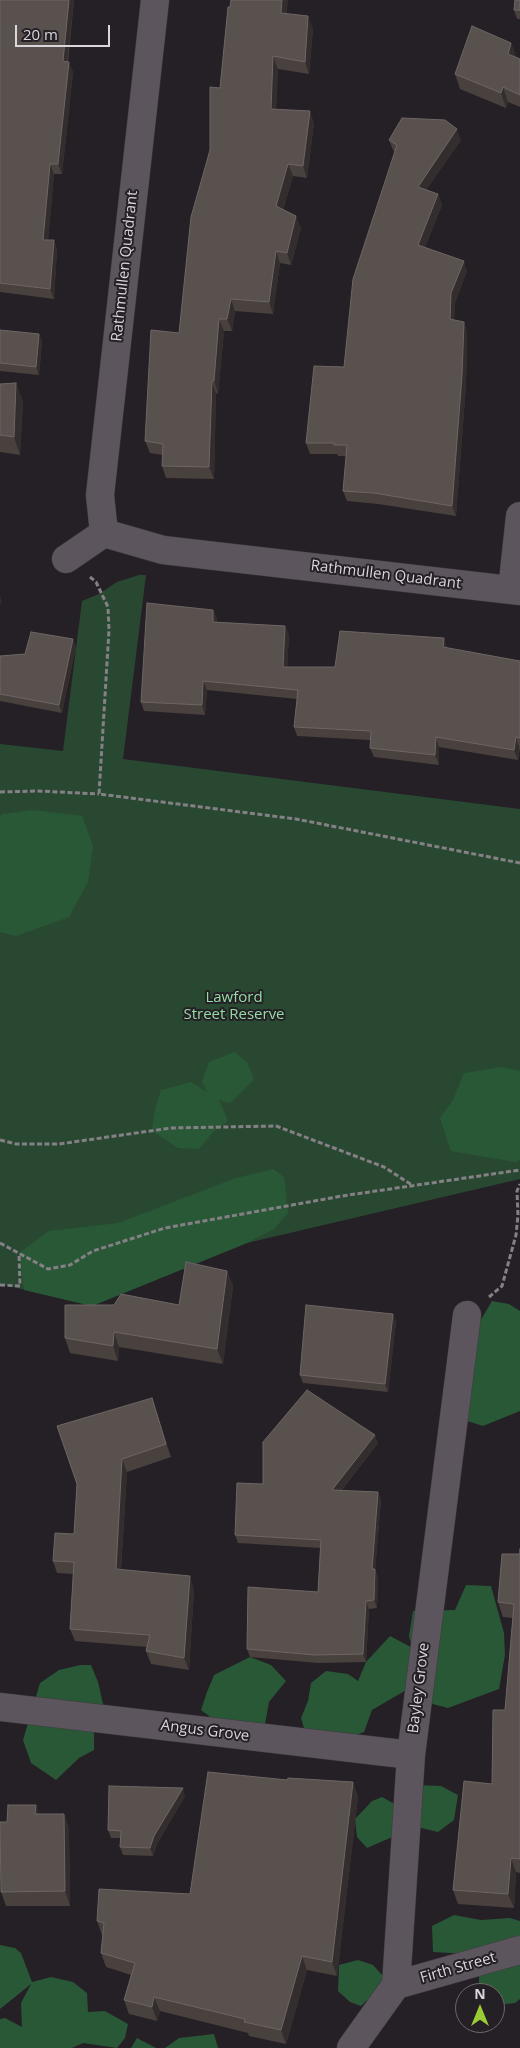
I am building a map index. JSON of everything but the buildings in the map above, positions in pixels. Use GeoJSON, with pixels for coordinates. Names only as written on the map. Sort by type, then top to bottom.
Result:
{"type":"FeatureCollection","features":[{"type":"Feature","properties":{"kind":"street","name":"Rathmullen Quadrant"},"geometry":{"type":"LineString","coordinates":[[156,0],[100,495],[104,533],[162,550],[516,590]]}},
{"type":"Feature","properties":{"kind":"street"},"geometry":{"type":"LineString","coordinates":[[516,590],[520,516]]}},
{"type":"Feature","properties":{"kind":"street"},"geometry":{"type":"LineString","coordinates":[[66,559],[104,533]]}},
{"type":"Feature","properties":{"kind":"street","name":"Bayley Grove"},"geometry":{"type":"LineString","coordinates":[[396,1985],[411,1755],[467,1315]]}},
{"type":"Feature","properties":{"kind":"street","name":"Angus Grove"},"geometry":{"type":"LineString","coordinates":[[0,1707],[411,1755]]}},
{"type":"Feature","properties":{"kind":"street","name":"Firth Street"},"geometry":{"type":"LineString","coordinates":[[396,1985],[520,1950]]}},
{"type":"Feature","properties":{"kind":"street"},"geometry":{"type":"LineString","coordinates":[[351,2048],[396,1985]]}},
{"type":"Feature","properties":{"kind":"path"},"geometry":{"type":"LineString","coordinates":[[66,559],[96,582],[108,607],[109,630],[99,794]]}},
{"type":"Feature","properties":{"kind":"path"},"geometry":{"type":"LineString","coordinates":[[0,792],[29,791],[99,794],[296,819],[520,863]]}},
{"type":"Feature","properties":{"kind":"path"},"geometry":{"type":"LineString","coordinates":[[0,1140],[16,1144],[59,1144],[137,1131],[276,1126],[384,1167],[412,1185]]}},
{"type":"Feature","properties":{"kind":"path"},"geometry":{"type":"LineString","coordinates":[[0,1243],[48,1269],[70,1265],[93,1251],[165,1228],[412,1185],[520,1170]]}},
{"type":"Feature","properties":{"kind":"path"},"geometry":{"type":"LineString","coordinates":[[467,1315],[502,1286],[516,1235],[517,1191],[520,1184]]}},
{"type":"Feature","properties":{"kind":"path"},"geometry":{"type":"LineString","coordinates":[[0,1285],[20,1286],[18,1253]]}},
{"type":"Feature","properties":{"kind":"green space","name":"Lawford Street Reserve"},"geometry":{"type":"Polygon","coordinates":[[[139,575],[146,575],[123,759],[520,809],[520,1179],[247,1243],[92,1306],[0,1284],[0,744],[63,751],[82,601],[99,594],[117,582],[139,575]]]}},
{"type":"Feature","properties":{"kind":"green space"},"geometry":{"type":"Polygon","coordinates":[[[33,810],[82,816],[93,846],[88,882],[69,917],[16,936],[0,932],[0,816],[33,810]]]}},
{"type":"Feature","properties":{"kind":"green space"},"geometry":{"type":"Polygon","coordinates":[[[235,1052],[247,1062],[254,1079],[230,1103],[219,1100],[228,1121],[214,1131],[199,1149],[178,1148],[152,1131],[155,1109],[161,1090],[191,1082],[207,1092],[202,1081],[209,1062],[235,1052]]]}},
{"type":"Feature","properties":{"kind":"green space"},"geometry":{"type":"Polygon","coordinates":[[[502,1067],[520,1071],[520,1160],[515,1162],[451,1151],[440,1118],[453,1100],[464,1073],[502,1067]]]}},
{"type":"Feature","properties":{"kind":"green space"},"geometry":{"type":"Polygon","coordinates":[[[273,1169],[284,1177],[288,1213],[274,1229],[247,1243],[92,1306],[24,1290],[19,1253],[49,1231],[118,1223],[236,1178],[273,1169]]]}},
{"type":"Feature","properties":{"kind":"green space"},"geometry":{"type":"Polygon","coordinates":[[[492,1301],[509,1304],[520,1311],[520,1411],[483,1426],[464,1420],[479,1323],[492,1301]]]}},
{"type":"Feature","properties":{"kind":"green space"},"geometry":{"type":"Polygon","coordinates":[[[466,1585],[491,1586],[504,1633],[505,1655],[499,1689],[448,1708],[425,1702],[420,1682],[372,1710],[364,1732],[329,1745],[306,1735],[301,1718],[308,1701],[311,1683],[326,1671],[348,1674],[358,1681],[366,1662],[390,1636],[411,1647],[413,1651],[409,1636],[413,1611],[455,1610],[466,1585]]]}},
{"type":"Feature","properties":{"kind":"green space"},"geometry":{"type":"Polygon","coordinates":[[[250,1657],[271,1665],[286,1681],[269,1702],[265,1724],[222,1726],[201,1710],[207,1692],[214,1675],[250,1657]]]}},
{"type":"Feature","properties":{"kind":"green space"},"geometry":{"type":"Polygon","coordinates":[[[80,1665],[91,1665],[98,1682],[104,1708],[94,1730],[94,1750],[79,1758],[56,1780],[31,1763],[23,1740],[40,1683],[59,1670],[80,1665]]]}},
{"type":"Feature","properties":{"kind":"green space"},"geometry":{"type":"Polygon","coordinates":[[[416,1785],[441,1786],[458,1795],[454,1820],[438,1832],[413,1826],[416,1785]]]}},
{"type":"Feature","properties":{"kind":"green space"},"geometry":{"type":"Polygon","coordinates":[[[382,1797],[398,1806],[397,1835],[367,1848],[357,1837],[355,1819],[372,1801],[382,1797]]]}},
{"type":"Feature","properties":{"kind":"green space"},"geometry":{"type":"Polygon","coordinates":[[[454,1915],[481,1920],[510,1918],[520,1921],[520,1946],[468,1954],[433,1952],[432,1926],[454,1915]]]}},
{"type":"Feature","properties":{"kind":"green space"},"geometry":{"type":"Polygon","coordinates":[[[0,1945],[15,1948],[21,1953],[32,1982],[51,1977],[73,1982],[87,1993],[88,2012],[105,2011],[128,2024],[125,2038],[117,2048],[83,2043],[72,2048],[0,2048],[0,2019],[5,2018],[22,2027],[21,2003],[31,1984],[0,2009],[0,1945]]]}},
{"type":"Feature","properties":{"kind":"green space"},"geometry":{"type":"Polygon","coordinates":[[[358,1960],[373,1965],[384,1977],[382,1986],[361,2006],[350,2002],[338,1991],[339,1965],[358,1960]]]}},
{"type":"Feature","properties":{"kind":"green space"},"geometry":{"type":"Polygon","coordinates":[[[520,1961],[520,1999],[515,2003],[505,2004],[505,1983],[479,1983],[479,1962],[520,1961]]]}},
{"type":"Feature","properties":{"kind":"green space"},"geometry":{"type":"Polygon","coordinates":[[[214,2034],[218,2048],[165,2048],[179,2038],[214,2034]]]}},
{"type":"Feature","properties":{"kind":"green space"},"geometry":{"type":"Polygon","coordinates":[[[137,2038],[156,2048],[131,2048],[137,2038]]]}}]}
